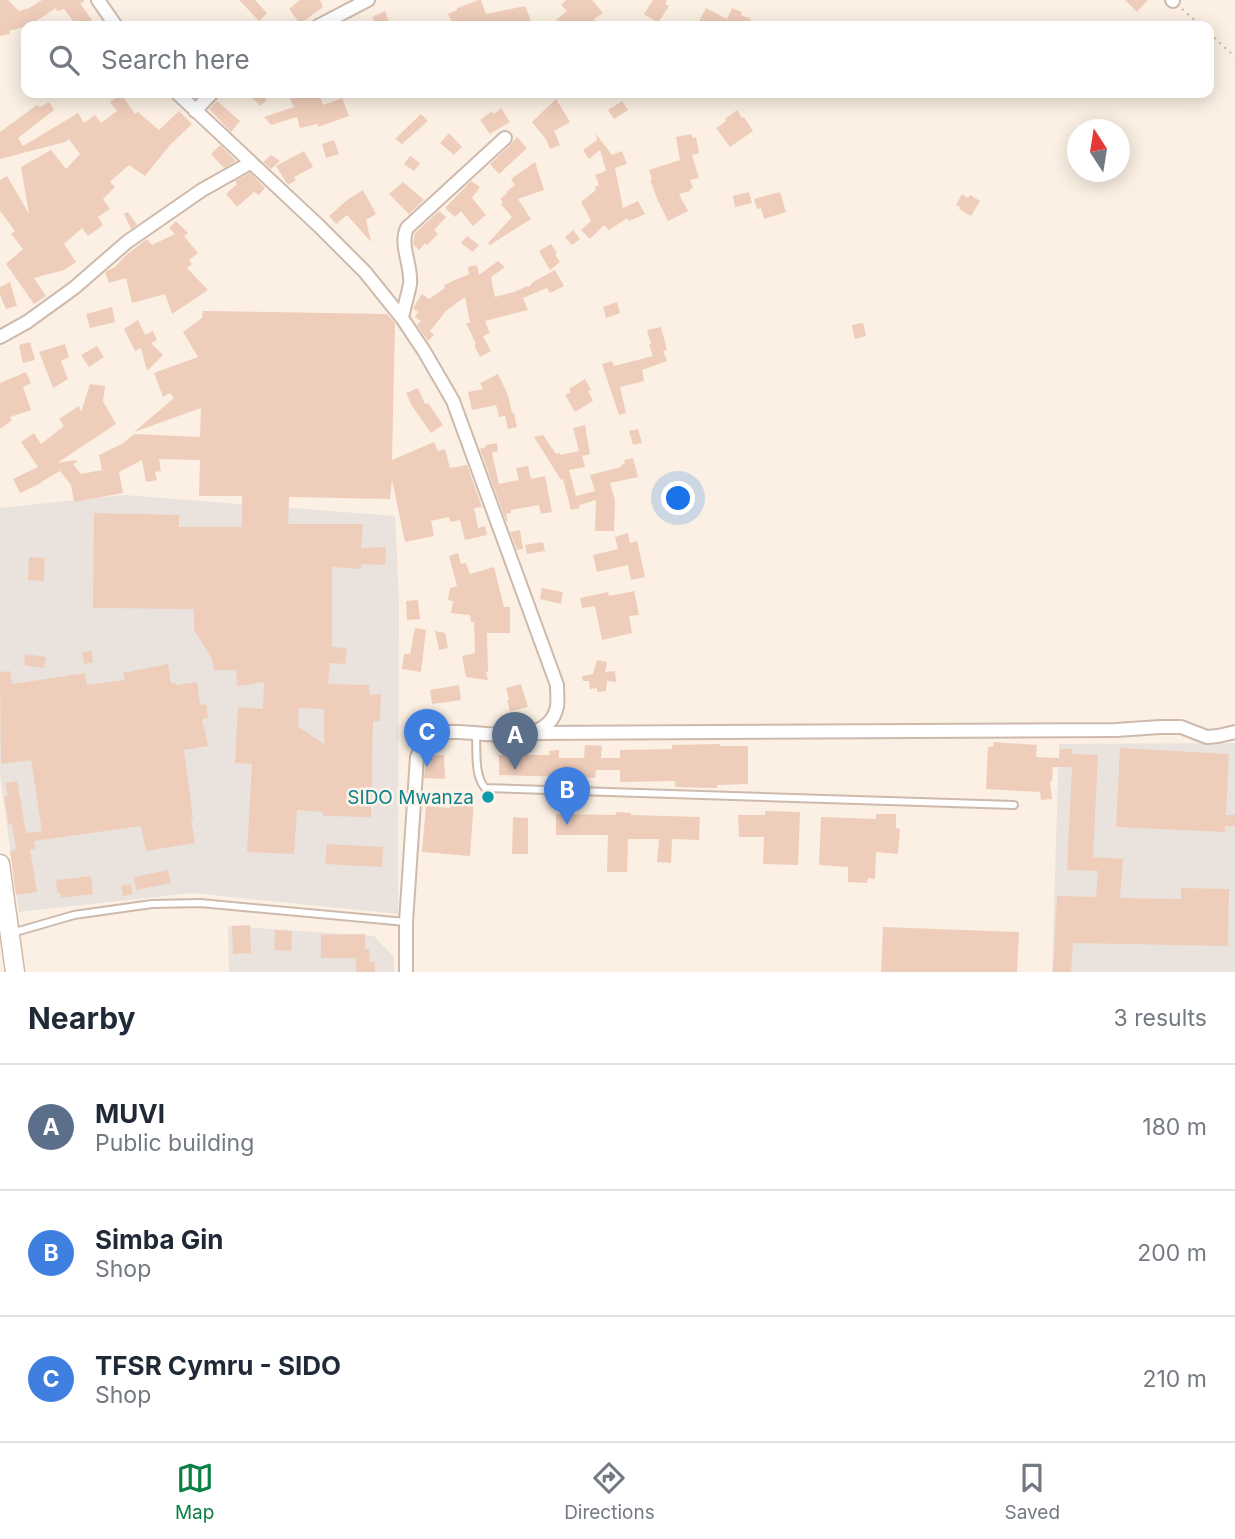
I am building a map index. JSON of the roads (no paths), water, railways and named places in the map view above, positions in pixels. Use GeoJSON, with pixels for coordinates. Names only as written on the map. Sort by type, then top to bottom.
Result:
{"type":"FeatureCollection","features":[{"type":"Feature","properties":{"kind":"main road"},"geometry":{"type":"LineString","coordinates":[[0,864],[15,972]]}},
{"type":"Feature","properties":{"kind":"street"},"geometry":{"type":"LineString","coordinates":[[98,0],[113,21]]}},
{"type":"Feature","properties":{"kind":"street"},"geometry":{"type":"LineString","coordinates":[[328,21],[368,0]]}},
{"type":"Feature","properties":{"kind":"street"},"geometry":{"type":"LineString","coordinates":[[182,98],[365,272],[402,318],[453,401],[557,685],[557,707],[550,722],[534,733]]}},
{"type":"Feature","properties":{"kind":"street"},"geometry":{"type":"LineString","coordinates":[[195,111],[207,98]]}},
{"type":"Feature","properties":{"kind":"street"},"geometry":{"type":"LineString","coordinates":[[402,318],[410,283],[403,240],[407,228],[505,138]]}},
{"type":"Feature","properties":{"kind":"street"},"geometry":{"type":"LineString","coordinates":[[0,337],[27,322],[74,288],[127,242],[202,190],[250,163]]}},
{"type":"Feature","properties":{"kind":"street"},"geometry":{"type":"LineString","coordinates":[[407,972],[406,922],[417,757],[432,734],[1102,730],[1160,727],[1181,727],[1207,737],[1235,732]]}},
{"type":"Feature","properties":{"kind":"lane"},"geometry":{"type":"LineString","coordinates":[[475,732],[478,775],[485,788],[1014,805]]}},
{"type":"Feature","properties":{"kind":"lane"},"geometry":{"type":"LineString","coordinates":[[10,933],[74,915],[152,904],[200,903],[406,922]]}},
{"type":"Feature","properties":{"kind":"place","name":"TFSR Cymru - SIDO"},"geometry":{"type":"Point","coordinates":[427,767]}},
{"type":"Feature","properties":{"kind":"place","name":"MUVI"},"geometry":{"type":"Point","coordinates":[515,770]}},
{"type":"Feature","properties":{"kind":"place","name":"SIDO Mwanza"},"geometry":{"type":"Point","coordinates":[488,797]}},
{"type":"Feature","properties":{"kind":"place","name":"Simba Gin"},"geometry":{"type":"Point","coordinates":[567,825]}}]}
